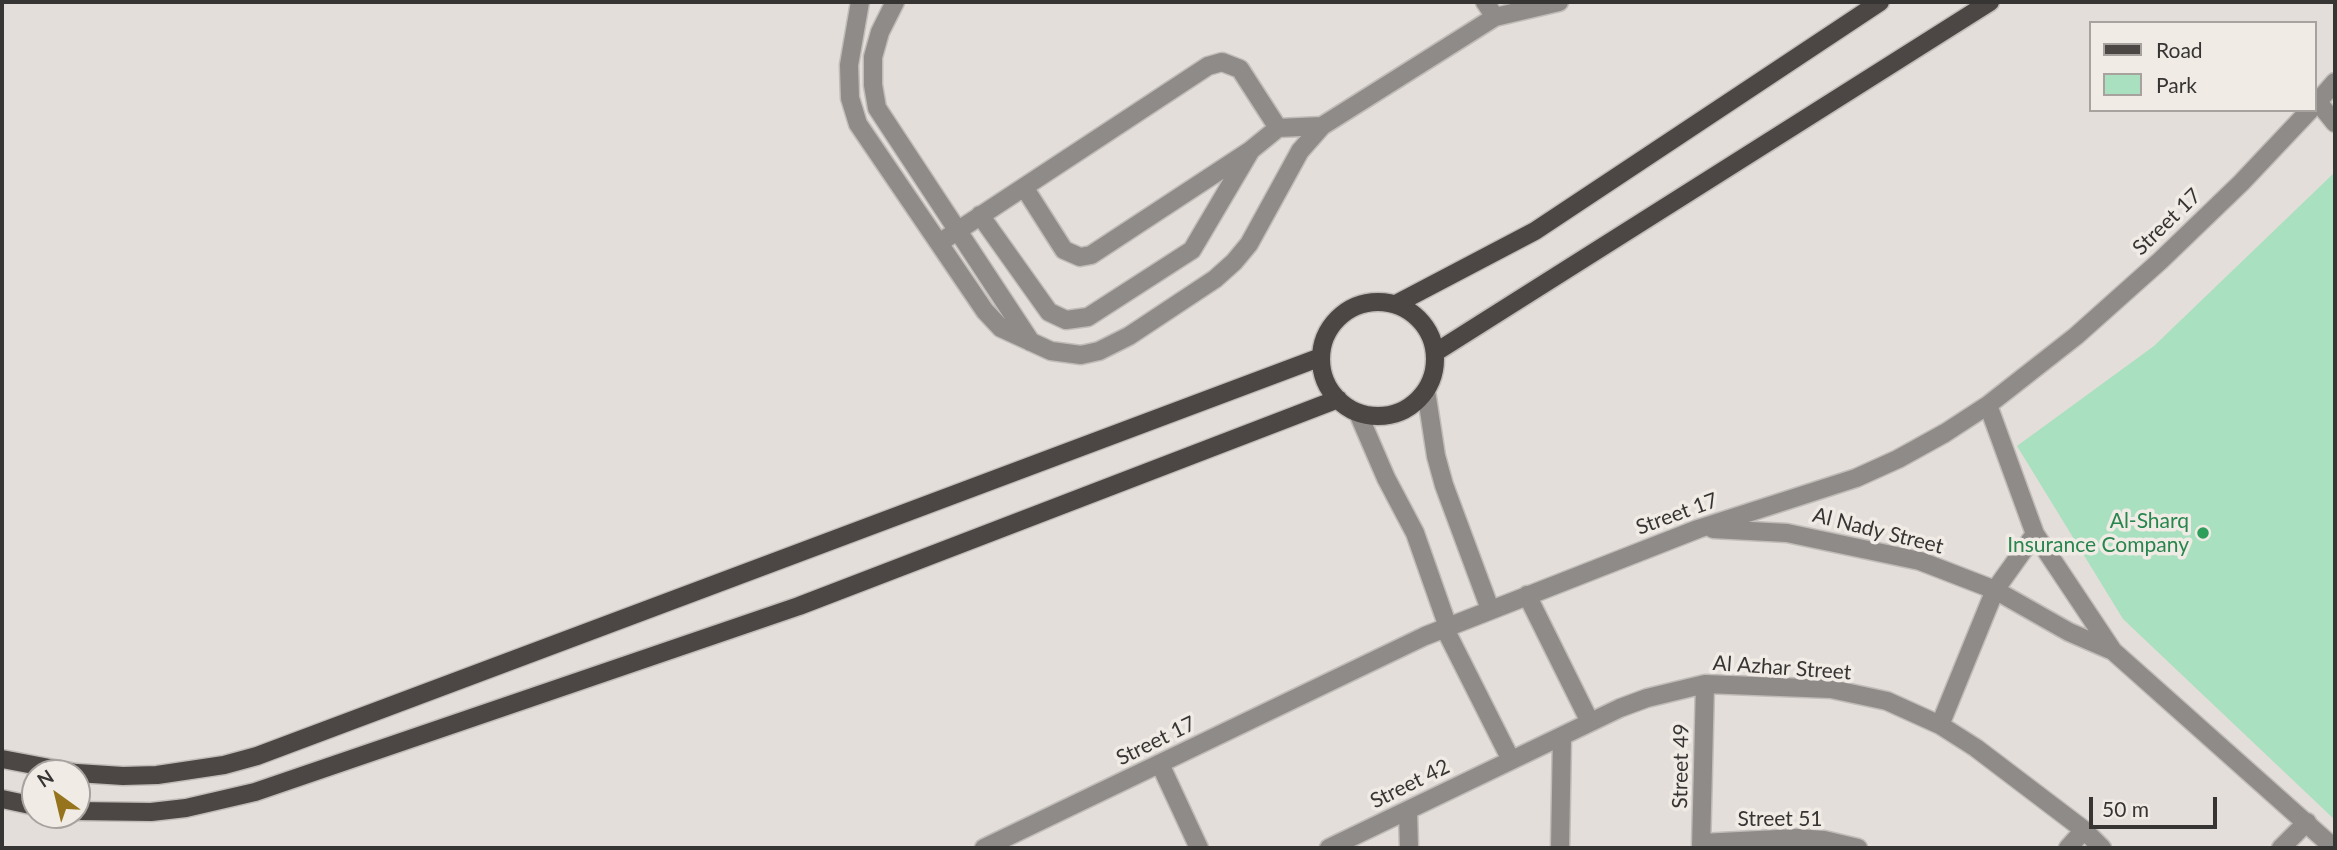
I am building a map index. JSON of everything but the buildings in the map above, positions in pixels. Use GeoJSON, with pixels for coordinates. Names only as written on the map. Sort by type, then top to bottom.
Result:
{"type":"FeatureCollection","features":[{"type":"Feature","properties":{"kind":"main road"},"geometry":{"type":"LineString","coordinates":[[1396,304],[1535,231],[1880,2]]}},
{"type":"Feature","properties":{"kind":"main road"},"geometry":{"type":"LineString","coordinates":[[1436,352],[1990,2]]}},
{"type":"Feature","properties":{"kind":"main road"},"geometry":{"type":"LineString","coordinates":[[1373,302],[1396,304],[1410,311],[1423,322],[1436,352],[1434,373],[1426,391],[1396,414],[1370,416],[1338,400],[1325,380],[1321,356],[1327,334],[1333,324],[1350,309],[1373,302]]}},
{"type":"Feature","properties":{"kind":"main road"},"geometry":{"type":"LineString","coordinates":[[91,773],[157,775],[224,765],[257,756],[1321,356]]}},
{"type":"Feature","properties":{"kind":"main road"},"geometry":{"type":"LineString","coordinates":[[91,812],[163,810],[221,801],[256,792],[799,606],[1338,400]]}},
{"type":"Feature","properties":{"kind":"main road"},"geometry":{"type":"LineString","coordinates":[[2,759],[21,763]]}},
{"type":"Feature","properties":{"kind":"main road"},"geometry":{"type":"LineString","coordinates":[[2,799],[21,803]]}},
{"type":"Feature","properties":{"kind":"street"},"geometry":{"type":"LineString","coordinates":[[860,2],[849,65],[850,98],[858,124],[985,311],[1001,328],[1051,351],[1081,355],[1099,351],[1129,336],[1215,279],[1234,262],[1249,244],[1300,151],[1322,127],[1490,9],[1559,2]]}},
{"type":"Feature","properties":{"kind":"street"},"geometry":{"type":"LineString","coordinates":[[895,2],[880,32],[873,57],[873,85],[877,108],[1031,342]]}},
{"type":"Feature","properties":{"kind":"street"},"geometry":{"type":"LineString","coordinates":[[939,243],[1208,66],[1222,62],[1240,69],[1278,128]]}},
{"type":"Feature","properties":{"kind":"street","name":"Street 17"},"geometry":{"type":"LineString","coordinates":[[2316,104],[2335,82]]}},
{"type":"Feature","properties":{"kind":"street"},"geometry":{"type":"LineString","coordinates":[[2316,108],[2335,123]]}},
{"type":"Feature","properties":{"kind":"street","name":"Street 17"},"geometry":{"type":"LineString","coordinates":[[984,848],[1023,840],[1160,764],[1425,636],[1698,529],[1856,478],[1945,433],[1988,405],[2076,336],[2160,261],[2241,183],[2308,112]]}},
{"type":"Feature","properties":{"kind":"street"},"geometry":{"type":"LineString","coordinates":[[1024,187],[1064,250],[1080,257],[1091,255],[1251,150],[1278,128],[1322,127]]}},
{"type":"Feature","properties":{"kind":"street"},"geometry":{"type":"LineString","coordinates":[[980,215],[1049,312],[1056,318],[1066,320],[1088,317],[1192,250],[1251,150]]}},
{"type":"Feature","properties":{"kind":"street"},"geometry":{"type":"LineString","coordinates":[[1426,391],[1436,456],[1444,485],[1490,609]]}},
{"type":"Feature","properties":{"kind":"street","name":"Al Nady Street"},"geometry":{"type":"LineString","coordinates":[[1988,405],[2035,534],[2113,652],[2334,848]]}},
{"type":"Feature","properties":{"kind":"street"},"geometry":{"type":"LineString","coordinates":[[1358,412],[1386,478],[1415,533],[1447,628],[1511,760]]}},
{"type":"Feature","properties":{"kind":"street","name":"Al Nady Street"},"geometry":{"type":"LineString","coordinates":[[1698,529],[1787,533],[1920,561],[1995,590],[2069,632],[2113,652]]}},
{"type":"Feature","properties":{"kind":"street"},"geometry":{"type":"LineString","coordinates":[[1940,725],[1995,590],[2035,534]]}},
{"type":"Feature","properties":{"kind":"street"},"geometry":{"type":"LineString","coordinates":[[1527,595],[1590,722]]}},
{"type":"Feature","properties":{"kind":"street","name":"Al Azhar Street"},"geometry":{"type":"LineString","coordinates":[[1511,760],[1647,698],[1705,684],[1831,690],[1887,701],[1940,725],[2010,772],[2084,830],[2102,848]]}},
{"type":"Feature","properties":{"kind":"street","name":"Street 49"},"geometry":{"type":"LineString","coordinates":[[1702,846],[1705,684]]}},
{"type":"Feature","properties":{"kind":"street"},"geometry":{"type":"LineString","coordinates":[[1560,848],[1562,737]]}},
{"type":"Feature","properties":{"kind":"street","name":"Street 42"},"geometry":{"type":"LineString","coordinates":[[1329,848],[1511,760]]}},
{"type":"Feature","properties":{"kind":"street"},"geometry":{"type":"LineString","coordinates":[[1160,764],[1199,848]]}},
{"type":"Feature","properties":{"kind":"street"},"geometry":{"type":"LineString","coordinates":[[1408,811],[1409,848]]}},
{"type":"Feature","properties":{"kind":"street"},"geometry":{"type":"LineString","coordinates":[[2281,848],[2306,822]]}},
{"type":"Feature","properties":{"kind":"street"},"geometry":{"type":"LineString","coordinates":[[2068,848],[2084,830]]}},
{"type":"Feature","properties":{"kind":"street","name":"Street 51"},"geometry":{"type":"LineString","coordinates":[[1702,846],[1797,838],[1824,840],[1858,848]]}},
{"type":"Feature","properties":{"kind":"green space","name":"Al-Sharq Insurance Company"},"geometry":{"type":"Polygon","coordinates":[[[2335,172],[2335,820],[2123,619],[2017,446],[2154,346],[2335,172]]]}},
{"type":"Feature","properties":{"kind":"place","name":"Al-Sharq Insurance Company"},"geometry":{"type":"Point","coordinates":[2203,533]}}]}
